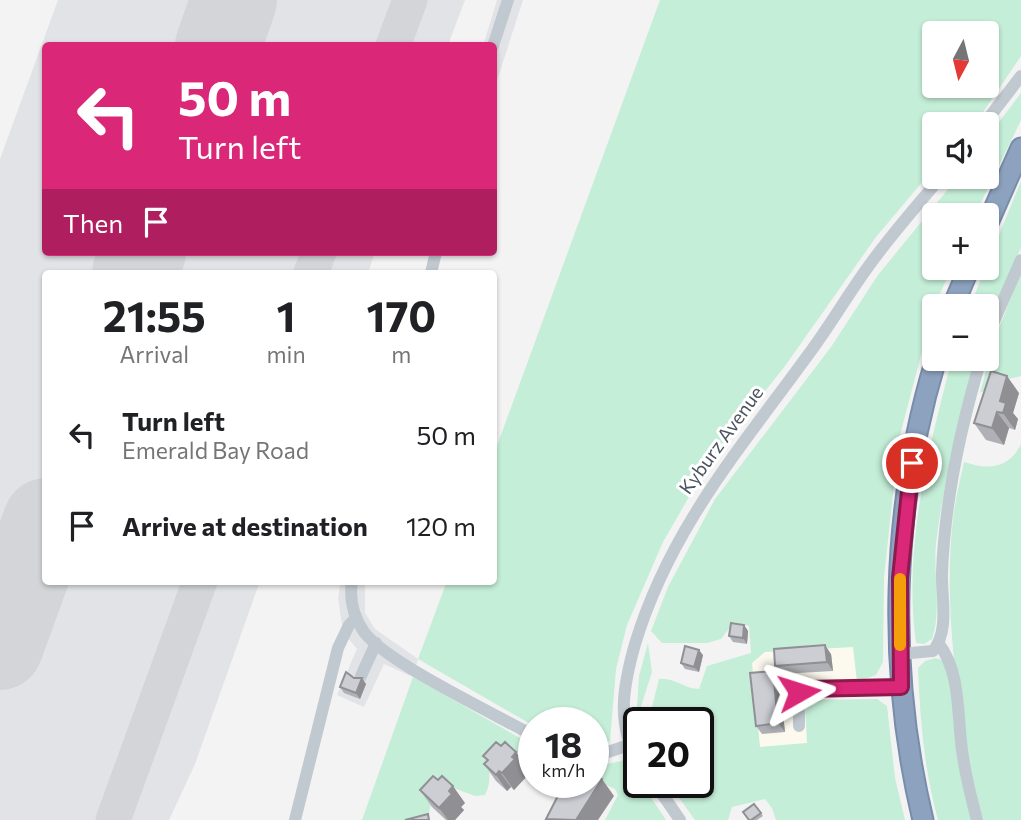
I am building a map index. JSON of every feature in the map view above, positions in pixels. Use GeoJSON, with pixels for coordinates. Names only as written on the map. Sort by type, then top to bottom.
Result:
{"type":"FeatureCollection","features":[{"type":"Feature","properties":{"kind":"highway"},"geometry":{"type":"LineString","coordinates":[[997,203],[1021,148]]}},
{"type":"Feature","properties":{"kind":"highway"},"geometry":{"type":"LineString","coordinates":[[923,820],[901,687],[900,578],[906,504],[933,371]]}},
{"type":"Feature","properties":{"kind":"street"},"geometry":{"type":"LineString","coordinates":[[494,42],[508,0]]}},
{"type":"Feature","properties":{"kind":"street"},"geometry":{"type":"LineString","coordinates":[[993,112],[1021,76]]}},
{"type":"Feature","properties":{"kind":"street","name":"Kyburz Avenue"},"geometry":{"type":"LineString","coordinates":[[624,707],[630,662],[652,595],[679,536],[721,470],[806,358],[868,267],[931,189]]}},
{"type":"Feature","properties":{"kind":"street"},"geometry":{"type":"LineString","coordinates":[[999,310],[1021,260]]}},
{"type":"Feature","properties":{"kind":"street"},"geometry":{"type":"LineString","coordinates":[[900,654],[933,651],[943,635],[944,531],[968,401],[977,371]]}},
{"type":"Feature","properties":{"kind":"street"},"geometry":{"type":"LineString","coordinates":[[352,585],[351,602],[356,618],[376,643],[415,669],[518,727]]}},
{"type":"Feature","properties":{"kind":"street"},"geometry":{"type":"LineString","coordinates":[[295,820],[338,648],[349,625],[356,618]]}},
{"type":"Feature","properties":{"kind":"street"},"geometry":{"type":"LineString","coordinates":[[361,676],[376,643]]}},
{"type":"Feature","properties":{"kind":"street"},"geometry":{"type":"LineString","coordinates":[[939,644],[949,657],[955,680],[962,754],[978,820]]}},
{"type":"Feature","properties":{"kind":"street"},"geometry":{"type":"LineString","coordinates":[[799,726],[797,701],[799,692],[805,689],[901,687]]}},
{"type":"Feature","properties":{"kind":"street"},"geometry":{"type":"LineString","coordinates":[[665,798],[680,820]]}},
{"type":"Feature","properties":{"kind":"shaded area"},"geometry":{"type":"Polygon","coordinates":[[[58,0],[465,0],[449,42],[43,42],[58,0]]]}},
{"type":"Feature","properties":{"kind":"shaded area"},"geometry":{"type":"Polygon","coordinates":[[[497,0],[523,0],[497,81],[497,42],[484,42],[497,0]]]}},
{"type":"Feature","properties":{"kind":"shaded area"},"geometry":{"type":"Polygon","coordinates":[[[42,44],[42,256],[374,256],[369,270],[42,270],[42,585],[259,585],[195,764],[169,820],[0,820],[0,159],[42,44]]]}},
{"type":"Feature","properties":{"kind":"shaded area"},"geometry":{"type":"Polygon","coordinates":[[[340,585],[365,585],[365,613],[375,629],[418,659],[413,677],[384,664],[364,707],[337,695],[357,649],[343,632],[338,598],[340,585]]]}},
{"type":"Feature","properties":{"kind":"shaded area"},"geometry":{"type":"Polygon","coordinates":[[[853,647],[859,697],[814,700],[808,743],[759,747],[752,663],[757,657],[765,652],[853,647]]]}},
{"type":"Feature","properties":{"kind":"green space"},"geometry":{"type":"Polygon","coordinates":[[[660,0],[1021,0],[1021,56],[999,89],[999,21],[922,21],[922,98],[993,98],[983,112],[922,112],[922,182],[876,237],[693,490],[663,542],[627,625],[616,669],[610,741],[609,707],[518,707],[518,717],[418,659],[446,585],[497,585],[497,446],[660,0]]]}},
{"type":"Feature","properties":{"kind":"green space"},"geometry":{"type":"Polygon","coordinates":[[[1021,93],[1021,120],[999,165],[999,122],[1021,93]]]}},
{"type":"Feature","properties":{"kind":"green space"},"geometry":{"type":"Polygon","coordinates":[[[1021,181],[1021,248],[999,297],[999,294],[975,294],[981,280],[999,280],[999,235],[1021,181]]]}},
{"type":"Feature","properties":{"kind":"green space"},"geometry":{"type":"Polygon","coordinates":[[[948,189],[988,189],[981,203],[937,203],[948,189]]]}},
{"type":"Feature","properties":{"kind":"green space"},"geometry":{"type":"Polygon","coordinates":[[[922,221],[922,280],[946,280],[940,294],[922,294],[922,352],[899,439],[884,577],[883,662],[876,675],[857,682],[853,647],[765,652],[752,663],[760,747],[807,743],[805,705],[814,700],[877,699],[887,706],[895,778],[905,820],[776,820],[765,799],[732,807],[728,820],[695,820],[679,798],[714,798],[714,707],[652,707],[659,679],[699,689],[707,666],[751,653],[749,626],[734,622],[721,639],[707,643],[662,643],[651,631],[668,587],[715,499],[831,347],[878,275],[922,221]]]}},
{"type":"Feature","properties":{"kind":"green space"},"geometry":{"type":"Polygon","coordinates":[[[1021,273],[1021,376],[1000,381],[980,393],[986,371],[999,371],[999,328],[1021,273]]]}},
{"type":"Feature","properties":{"kind":"green space"},"geometry":{"type":"Polygon","coordinates":[[[949,371],[973,371],[939,520],[935,555],[935,628],[932,639],[924,644],[916,643],[913,572],[920,500],[949,371]]]}},
{"type":"Feature","properties":{"kind":"green space"},"geometry":{"type":"Polygon","coordinates":[[[1021,444],[1021,820],[983,820],[967,749],[955,671],[950,593],[953,520],[964,462],[981,466],[1004,463],[1021,444]]]}},
{"type":"Feature","properties":{"kind":"green space"},"geometry":{"type":"Polygon","coordinates":[[[648,643],[652,672],[641,707],[637,707],[639,676],[648,643]]]}},
{"type":"Feature","properties":{"kind":"green space"},"geometry":{"type":"Polygon","coordinates":[[[935,658],[947,661],[973,820],[938,820],[933,801],[923,744],[918,668],[925,661],[935,658]]]}},
{"type":"Feature","properties":{"kind":"green space"},"geometry":{"type":"Polygon","coordinates":[[[413,677],[518,737],[518,753],[508,751],[491,767],[485,795],[475,796],[448,786],[432,796],[428,820],[362,820],[413,677]]]}},
{"type":"Feature","properties":{"kind":"green space"},"geometry":{"type":"Polygon","coordinates":[[[623,761],[623,798],[651,798],[666,820],[605,820],[618,795],[615,789],[609,786],[609,764],[623,761]]]}},
{"type":"Feature","properties":{"kind":"building"},"geometry":{"type":"Polygon","coordinates":[[[991,371],[1007,376],[1000,401],[1006,403],[1003,413],[997,412],[992,428],[974,423],[991,371]]]}},
{"type":"Feature","properties":{"kind":"building"},"geometry":{"type":"Polygon","coordinates":[[[731,623],[744,625],[743,638],[729,636],[731,623]]]}},
{"type":"Feature","properties":{"kind":"building"},"geometry":{"type":"Polygon","coordinates":[[[825,645],[827,662],[775,666],[774,649],[825,645]]]}},
{"type":"Feature","properties":{"kind":"building"},"geometry":{"type":"Polygon","coordinates":[[[685,646],[699,650],[694,667],[681,663],[685,646]]]}},
{"type":"Feature","properties":{"kind":"building"},"geometry":{"type":"Polygon","coordinates":[[[773,671],[778,723],[756,726],[750,673],[773,671]]]}},
{"type":"Feature","properties":{"kind":"building"},"geometry":{"type":"Polygon","coordinates":[[[346,672],[354,678],[362,678],[356,693],[340,687],[346,672]]]}},
{"type":"Feature","properties":{"kind":"building"},"geometry":{"type":"Polygon","coordinates":[[[496,742],[501,746],[505,742],[516,752],[512,757],[515,759],[502,773],[499,771],[496,775],[484,764],[488,760],[483,756],[496,742]]]}},
{"type":"Feature","properties":{"kind":"building"},"geometry":{"type":"Polygon","coordinates":[[[433,776],[438,780],[442,776],[453,786],[449,791],[452,794],[439,808],[420,790],[433,776]]]}},
{"type":"Feature","properties":{"kind":"building"},"geometry":{"type":"Polygon","coordinates":[[[557,798],[590,798],[576,820],[546,819],[557,798]]]}},
{"type":"Feature","properties":{"kind":"building"},"geometry":{"type":"Polygon","coordinates":[[[754,804],[761,813],[749,820],[743,812],[754,804]]]}},
{"type":"Feature","properties":{"kind":"building"},"geometry":{"type":"Polygon","coordinates":[[[428,814],[429,820],[405,820],[428,814]]]}},
{"type":"Feature","properties":{"kind":"taxiway"},"geometry":{"type":"LineString","coordinates":[[394,42],[410,0]]}},
{"type":"Feature","properties":{"kind":"taxiway"},"geometry":{"type":"LineString","coordinates":[[312,270],[317,256]]}},
{"type":"Feature","properties":{"kind":"taxiway"},"geometry":{"type":"LineString","coordinates":[[113,820],[199,585]]}},
{"type":"Feature","properties":{"kind":"runway"},"geometry":{"type":"LineString","coordinates":[[219,42],[234,0]]}},
{"type":"Feature","properties":{"kind":"runway"},"geometry":{"type":"LineString","coordinates":[[136,270],[141,256]]}},
{"type":"Feature","properties":{"kind":"runway"},"geometry":{"type":"LineString","coordinates":[[0,647],[42,532]]}},
{"type":"Feature","properties":{"kind":"slow traffic"},"geometry":{"type":"LineString","coordinates":[[900,579],[900,645]]}},
{"type":"Feature","properties":{"kind":"route"},"geometry":{"type":"LineString","coordinates":[[799,692],[805,689],[901,687],[900,578],[912,463]]}}]}
